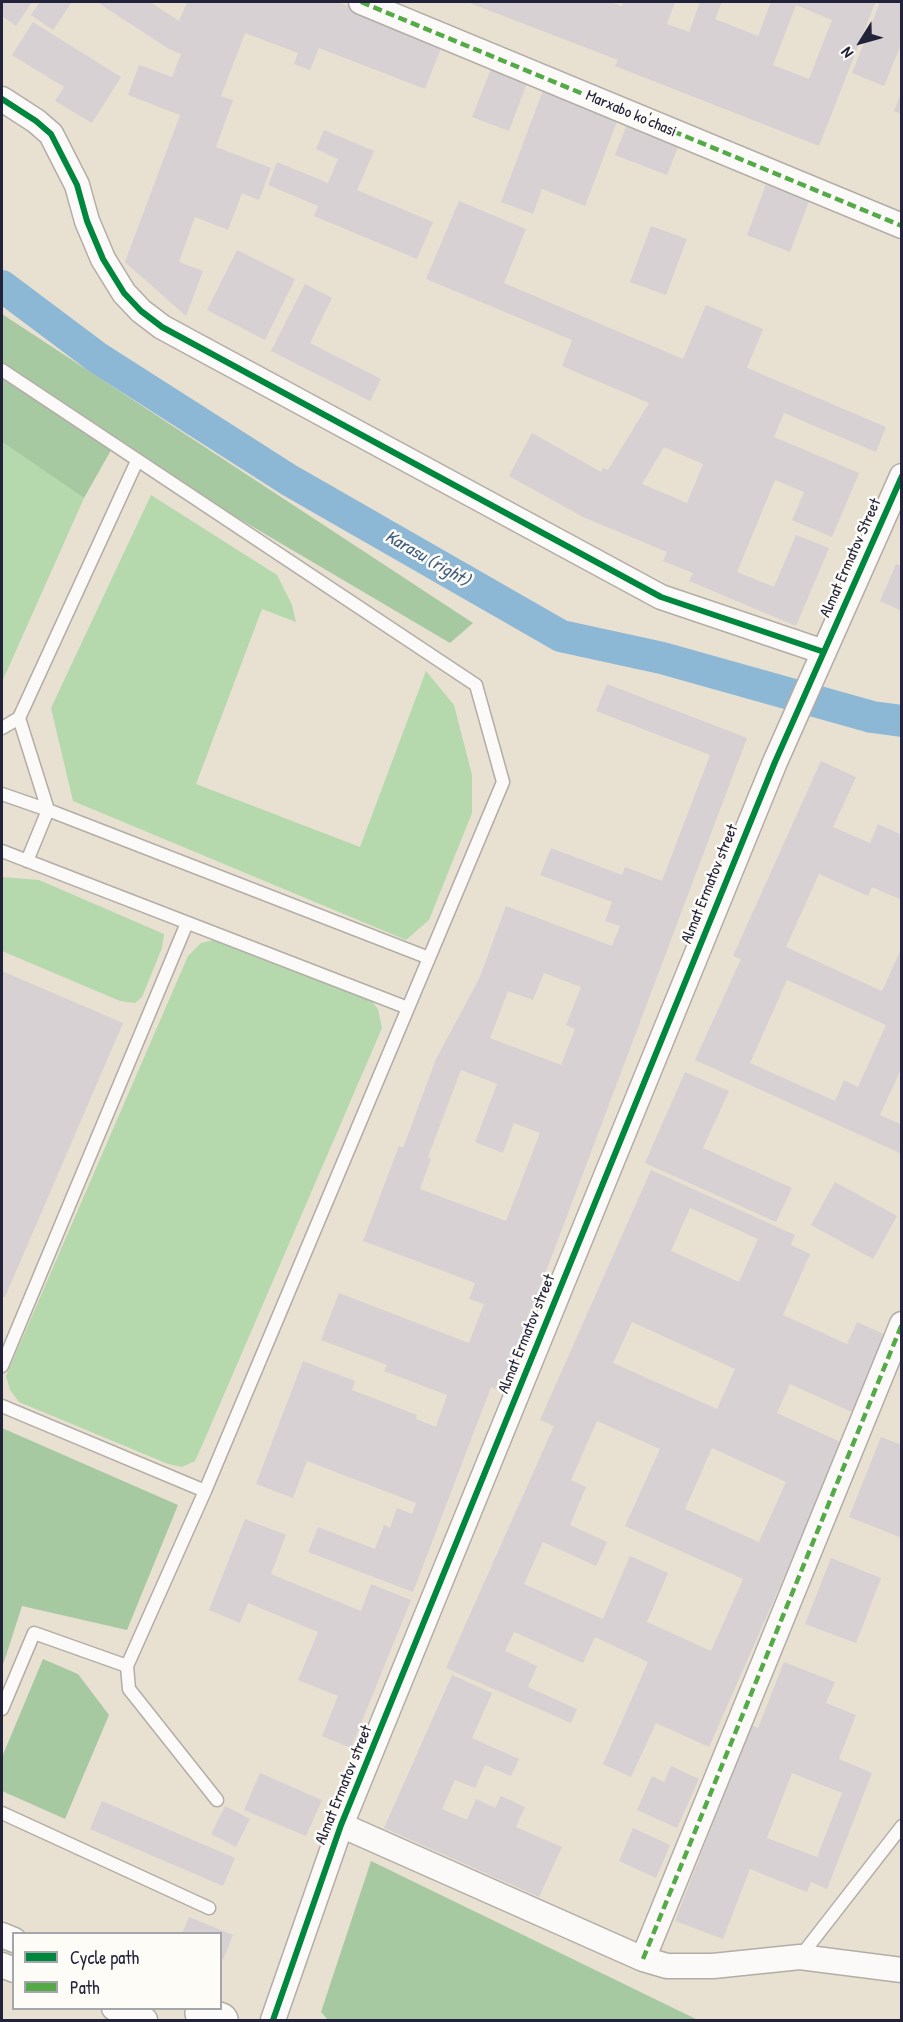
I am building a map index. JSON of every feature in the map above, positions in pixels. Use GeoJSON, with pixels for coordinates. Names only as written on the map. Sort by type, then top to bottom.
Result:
{"type":"FeatureCollection","features":[{"type":"Feature","properties":{"kind":"street","name":"Marxabo ko'chasi"},"geometry":{"type":"LineString","coordinates":[[361,2],[902,226]]}},
{"type":"Feature","properties":{"kind":"street"},"geometry":{"type":"LineString","coordinates":[[2,99],[36,121],[51,134],[77,185],[87,221],[103,259],[124,293],[141,311],[162,327],[661,597],[821,658]]}},
{"type":"Feature","properties":{"kind":"street","name":"Almat Ermatov Street"},"geometry":{"type":"LineString","coordinates":[[821,658],[899,489]]}},
{"type":"Feature","properties":{"kind":"street","name":"Almat Ermatov street"},"geometry":{"type":"LineString","coordinates":[[273,2020],[341,1825],[775,762],[821,658]]}},
{"type":"Feature","properties":{"kind":"street"},"geometry":{"type":"LineString","coordinates":[[642,1959],[902,1324]]}},
{"type":"Feature","properties":{"kind":"street"},"geometry":{"type":"LineString","coordinates":[[341,1825],[642,1959],[667,1966],[690,1967],[801,1957],[902,1970]]}},
{"type":"Feature","properties":{"kind":"street"},"geometry":{"type":"LineString","coordinates":[[119,2010],[145,2020]]}},
{"type":"Feature","properties":{"kind":"lane"},"geometry":{"type":"LineString","coordinates":[[2,370],[389,625],[476,686],[503,782],[205,1491],[127,1666],[129,1689],[217,1800]]}},
{"type":"Feature","properties":{"kind":"lane"},"geometry":{"type":"LineString","coordinates":[[2,728],[19,718],[137,460]]}},
{"type":"Feature","properties":{"kind":"lane"},"geometry":{"type":"LineString","coordinates":[[19,718],[48,810],[27,861]]}},
{"type":"Feature","properties":{"kind":"lane"},"geometry":{"type":"LineString","coordinates":[[2,794],[429,957]]}},
{"type":"Feature","properties":{"kind":"lane"},"geometry":{"type":"LineString","coordinates":[[2,851],[408,1008]]}},
{"type":"Feature","properties":{"kind":"lane"},"geometry":{"type":"LineString","coordinates":[[2,1366],[187,923]]}},
{"type":"Feature","properties":{"kind":"lane"},"geometry":{"type":"LineString","coordinates":[[2,1406],[205,1491]]}},
{"type":"Feature","properties":{"kind":"lane"},"geometry":{"type":"LineString","coordinates":[[2,1710],[34,1634],[127,1666]]}},
{"type":"Feature","properties":{"kind":"lane"},"geometry":{"type":"LineString","coordinates":[[2,1813],[210,1908]]}},
{"type":"Feature","properties":{"kind":"lane"},"geometry":{"type":"LineString","coordinates":[[801,1957],[902,1826]]}},
{"type":"Feature","properties":{"kind":"green space"},"geometry":{"type":"Polygon","coordinates":[[[2,314],[473,623],[450,643],[114,445],[84,498],[2,442],[2,314]]]}},
{"type":"Feature","properties":{"kind":"green space"},"geometry":{"type":"Polygon","coordinates":[[[2,442],[84,498],[2,682],[2,442]]]}},
{"type":"Feature","properties":{"kind":"green space"},"geometry":{"type":"Polygon","coordinates":[[[151,495],[277,575],[292,605],[296,622],[262,609],[196,784],[360,847],[426,671],[454,705],[472,775],[472,813],[429,920],[406,940],[73,801],[51,708],[151,495]]]}},
{"type":"Feature","properties":{"kind":"green space"},"geometry":{"type":"Polygon","coordinates":[[[2,877],[39,880],[164,934],[162,948],[142,997],[135,1003],[120,1001],[2,951],[2,877]]]}},
{"type":"Feature","properties":{"kind":"green space"},"geometry":{"type":"Polygon","coordinates":[[[214,940],[369,998],[378,1009],[382,1028],[195,1461],[182,1467],[168,1464],[19,1402],[10,1390],[6,1376],[188,956],[201,943],[214,940]]]}},
{"type":"Feature","properties":{"kind":"green space"},"geometry":{"type":"Polygon","coordinates":[[[2,1428],[178,1505],[127,1630],[22,1606],[2,1668],[2,1428]]]}},
{"type":"Feature","properties":{"kind":"green space"},"geometry":{"type":"Polygon","coordinates":[[[43,1659],[78,1674],[109,1715],[65,1819],[2,1791],[2,1757],[43,1659]]]}},
{"type":"Feature","properties":{"kind":"green space"},"geometry":{"type":"Polygon","coordinates":[[[371,1861],[698,2020],[328,2020],[321,2012],[371,1861]]]}},
{"type":"Feature","properties":{"kind":"building"},"geometry":{"type":"Polygon","coordinates":[[[2,2],[32,2],[16,26],[2,16],[2,2]]]}},
{"type":"Feature","properties":{"kind":"building"},"geometry":{"type":"Polygon","coordinates":[[[40,2],[72,2],[53,30],[31,15],[40,2]]]}},
{"type":"Feature","properties":{"kind":"building"},"geometry":{"type":"Polygon","coordinates":[[[97,2],[150,2],[179,21],[187,2],[337,2],[411,30],[409,36],[441,48],[425,89],[319,48],[310,70],[294,64],[298,53],[245,33],[221,96],[233,100],[216,147],[271,168],[259,200],[242,193],[228,230],[195,217],[179,262],[203,271],[186,316],[125,262],[180,115],[128,95],[139,65],[172,77],[181,54],[169,49],[97,2]]]}},
{"type":"Feature","properties":{"kind":"building"},"geometry":{"type":"Polygon","coordinates":[[[467,2],[610,2],[622,6],[623,2],[675,2],[667,24],[689,32],[700,2],[722,2],[715,19],[758,36],[771,2],[875,3],[819,146],[615,66],[618,60],[467,2]],[[796,5],[773,65],[809,79],[832,20],[796,5]]]}},
{"type":"Feature","properties":{"kind":"building"},"geometry":{"type":"Polygon","coordinates":[[[880,2],[902,2],[902,42],[884,86],[852,73],[880,2]]]}},
{"type":"Feature","properties":{"kind":"building"},"geometry":{"type":"Polygon","coordinates":[[[33,22],[121,77],[92,123],[55,101],[64,87],[12,55],[33,22]]]}},
{"type":"Feature","properties":{"kind":"building"},"geometry":{"type":"Polygon","coordinates":[[[491,69],[527,83],[509,131],[472,117],[491,69]]]}},
{"type":"Feature","properties":{"kind":"building"},"geometry":{"type":"Polygon","coordinates":[[[544,88],[619,116],[585,206],[542,189],[533,214],[501,202],[544,88]]]}},
{"type":"Feature","properties":{"kind":"building"},"geometry":{"type":"Polygon","coordinates":[[[902,93],[902,114],[894,111],[902,93]]]}},
{"type":"Feature","properties":{"kind":"building"},"geometry":{"type":"Polygon","coordinates":[[[628,122],[680,142],[667,175],[615,155],[628,122]]]}},
{"type":"Feature","properties":{"kind":"building"},"geometry":{"type":"Polygon","coordinates":[[[324,130],[374,151],[357,190],[433,222],[417,259],[314,216],[318,206],[268,185],[277,162],[328,183],[338,159],[316,149],[324,130]]]}},
{"type":"Feature","properties":{"kind":"building"},"geometry":{"type":"Polygon","coordinates":[[[768,179],[811,196],[790,252],[747,235],[768,179]]]}},
{"type":"Feature","properties":{"kind":"building"},"geometry":{"type":"Polygon","coordinates":[[[459,201],[526,229],[504,283],[683,359],[706,305],[763,329],[747,368],[886,427],[876,452],[784,413],[774,437],[859,473],[832,537],[792,520],[804,492],[775,480],[737,572],[774,587],[796,535],[829,548],[796,626],[689,581],[693,573],[663,561],[667,552],[583,517],[509,476],[532,433],[601,472],[603,468],[608,470],[649,403],[562,366],[572,340],[426,279],[459,201]],[[664,447],[642,484],[687,503],[703,464],[664,447]]]}},
{"type":"Feature","properties":{"kind":"building"},"geometry":{"type":"Polygon","coordinates":[[[651,226],[687,239],[666,295],[630,282],[651,226]]]}},
{"type":"Feature","properties":{"kind":"building"},"geometry":{"type":"Polygon","coordinates":[[[237,250],[295,279],[265,340],[207,310],[237,250]]]}},
{"type":"Feature","properties":{"kind":"building"},"geometry":{"type":"Polygon","coordinates":[[[305,284],[332,298],[310,343],[381,379],[370,401],[271,351],[305,284]]]}},
{"type":"Feature","properties":{"kind":"building"},"geometry":{"type":"Polygon","coordinates":[[[896,564],[902,566],[902,611],[880,601],[896,564]]]}},
{"type":"Feature","properties":{"kind":"building"},"geometry":{"type":"Polygon","coordinates":[[[607,684],[747,738],[501,1391],[491,1387],[413,1592],[308,1552],[318,1527],[375,1549],[384,1525],[390,1528],[397,1508],[412,1514],[416,1503],[307,1461],[293,1498],[256,1484],[303,1361],[355,1381],[352,1390],[417,1415],[416,1419],[436,1427],[447,1395],[384,1371],[387,1365],[321,1340],[339,1293],[469,1343],[484,1304],[469,1299],[475,1283],[363,1241],[399,1146],[403,1148],[436,1059],[479,979],[506,906],[612,946],[620,926],[605,921],[612,902],[540,875],[551,848],[622,875],[625,867],[662,881],[710,755],[596,711],[607,684]],[[544,973],[533,1000],[508,991],[490,1038],[561,1065],[575,1029],[566,1025],[581,987],[544,973]],[[461,1070],[428,1157],[431,1159],[420,1189],[506,1221],[540,1133],[514,1123],[503,1153],[475,1142],[497,1084],[461,1070]]]}},
{"type":"Feature","properties":{"kind":"building"},"geometry":{"type":"Polygon","coordinates":[[[821,761],[856,777],[833,827],[870,843],[878,824],[902,835],[902,900],[872,887],[868,896],[819,874],[786,947],[882,991],[902,947],[902,1067],[880,1115],[902,1125],[902,1154],[695,1060],[741,959],[733,956],[821,761]],[[787,980],[750,1063],[835,1101],[844,1080],[858,1087],[886,1025],[787,980]]]}},
{"type":"Feature","properties":{"kind":"building"},"geometry":{"type":"Polygon","coordinates":[[[2,971],[123,1023],[5,1297],[2,1296],[2,971]]]}},
{"type":"Feature","properties":{"kind":"building"},"geometry":{"type":"Polygon","coordinates":[[[685,1072],[729,1091],[703,1148],[792,1188],[776,1222],[645,1163],[685,1072]]]}},
{"type":"Feature","properties":{"kind":"building"},"geometry":{"type":"Polygon","coordinates":[[[651,1170],[795,1235],[791,1245],[810,1254],[783,1315],[847,1344],[857,1322],[888,1336],[854,1413],[790,1384],[777,1413],[843,1443],[709,1747],[656,1723],[631,1777],[603,1764],[648,1662],[595,1637],[583,1663],[514,1632],[505,1651],[537,1666],[528,1687],[577,1709],[571,1723],[446,1668],[554,1426],[540,1420],[651,1170]],[[690,1208],[671,1251],[739,1282],[758,1239],[690,1208]],[[632,1322],[613,1363],[717,1409],[735,1369],[632,1322]],[[597,1421],[571,1480],[586,1487],[570,1525],[607,1542],[596,1566],[543,1542],[524,1584],[603,1619],[630,1556],[668,1573],[647,1622],[711,1651],[743,1579],[625,1526],[660,1449],[597,1421]],[[712,1448],[685,1509],[759,1542],[786,1482],[712,1448]]]}},
{"type":"Feature","properties":{"kind":"building"},"geometry":{"type":"Polygon","coordinates":[[[835,1182],[897,1216],[873,1259],[811,1225],[835,1182]]]}},
{"type":"Feature","properties":{"kind":"building"},"geometry":{"type":"Polygon","coordinates":[[[881,1437],[902,1445],[900,1537],[849,1517],[881,1437]]]}},
{"type":"Feature","properties":{"kind":"building"},"geometry":{"type":"Polygon","coordinates":[[[245,1519],[286,1535],[271,1574],[361,1611],[371,1584],[411,1600],[351,1748],[322,1736],[338,1696],[298,1680],[318,1632],[248,1603],[240,1623],[209,1610],[245,1519]]]}},
{"type":"Feature","properties":{"kind":"building"},"geometry":{"type":"Polygon","coordinates":[[[831,1558],[881,1578],[856,1643],[805,1624],[831,1558]]]}},
{"type":"Feature","properties":{"kind":"building"},"geometry":{"type":"Polygon","coordinates":[[[784,1662],[835,1682],[826,1703],[856,1715],[839,1759],[872,1773],[827,1889],[811,1882],[807,1892],[750,1869],[723,1939],[675,1921],[751,1725],[758,1728],[784,1662]],[[792,1773],[767,1838],[817,1857],[842,1793],[792,1773]]]}},
{"type":"Feature","properties":{"kind":"building"},"geometry":{"type":"Polygon","coordinates":[[[452,1675],[492,1693],[472,1738],[519,1759],[511,1776],[485,1765],[475,1788],[455,1780],[442,1809],[467,1820],[476,1799],[495,1808],[501,1796],[525,1807],[516,1827],[562,1847],[539,1897],[384,1828],[452,1675]]]}},
{"type":"Feature","properties":{"kind":"building"},"geometry":{"type":"Polygon","coordinates":[[[671,1766],[699,1779],[677,1828],[637,1810],[652,1776],[664,1782],[671,1766]]]}},
{"type":"Feature","properties":{"kind":"building"},"geometry":{"type":"Polygon","coordinates":[[[260,1773],[322,1800],[306,1836],[244,1810],[260,1773]]]}},
{"type":"Feature","properties":{"kind":"building"},"geometry":{"type":"Polygon","coordinates":[[[102,1801],[235,1858],[223,1886],[90,1829],[102,1801]]]}},
{"type":"Feature","properties":{"kind":"building"},"geometry":{"type":"Polygon","coordinates":[[[225,1806],[250,1819],[236,1847],[211,1834],[225,1806]]]}},
{"type":"Feature","properties":{"kind":"building"},"geometry":{"type":"Polygon","coordinates":[[[633,1828],[670,1845],[656,1878],[619,1861],[633,1828]]]}},
{"type":"Feature","properties":{"kind":"building"},"geometry":{"type":"Polygon","coordinates":[[[189,1917],[233,1935],[223,1960],[222,1932],[183,1932],[189,1917]]]}},
{"type":"Feature","properties":{"kind":"waterway","name":"Karasu (right)"},"geometry":{"type":"LineString","coordinates":[[2,286],[98,358],[289,480],[561,636],[662,658],[872,717],[902,721]]}},
{"type":"Feature","properties":{"kind":"marked path"},"geometry":{"type":"LineString","coordinates":[[361,2],[902,226]]}},
{"type":"Feature","properties":{"kind":"marked path"},"geometry":{"type":"LineString","coordinates":[[643,1959],[902,1324]]}},
{"type":"Feature","properties":{"kind":"cycle path"},"geometry":{"type":"LineString","coordinates":[[2,99],[36,121],[51,134],[77,185],[87,221],[103,259],[124,293],[141,311],[162,327],[661,597],[824,652]]}},
{"type":"Feature","properties":{"kind":"cycle path"},"geometry":{"type":"LineString","coordinates":[[273,2020],[341,1825],[775,762],[902,476]]}}]}
